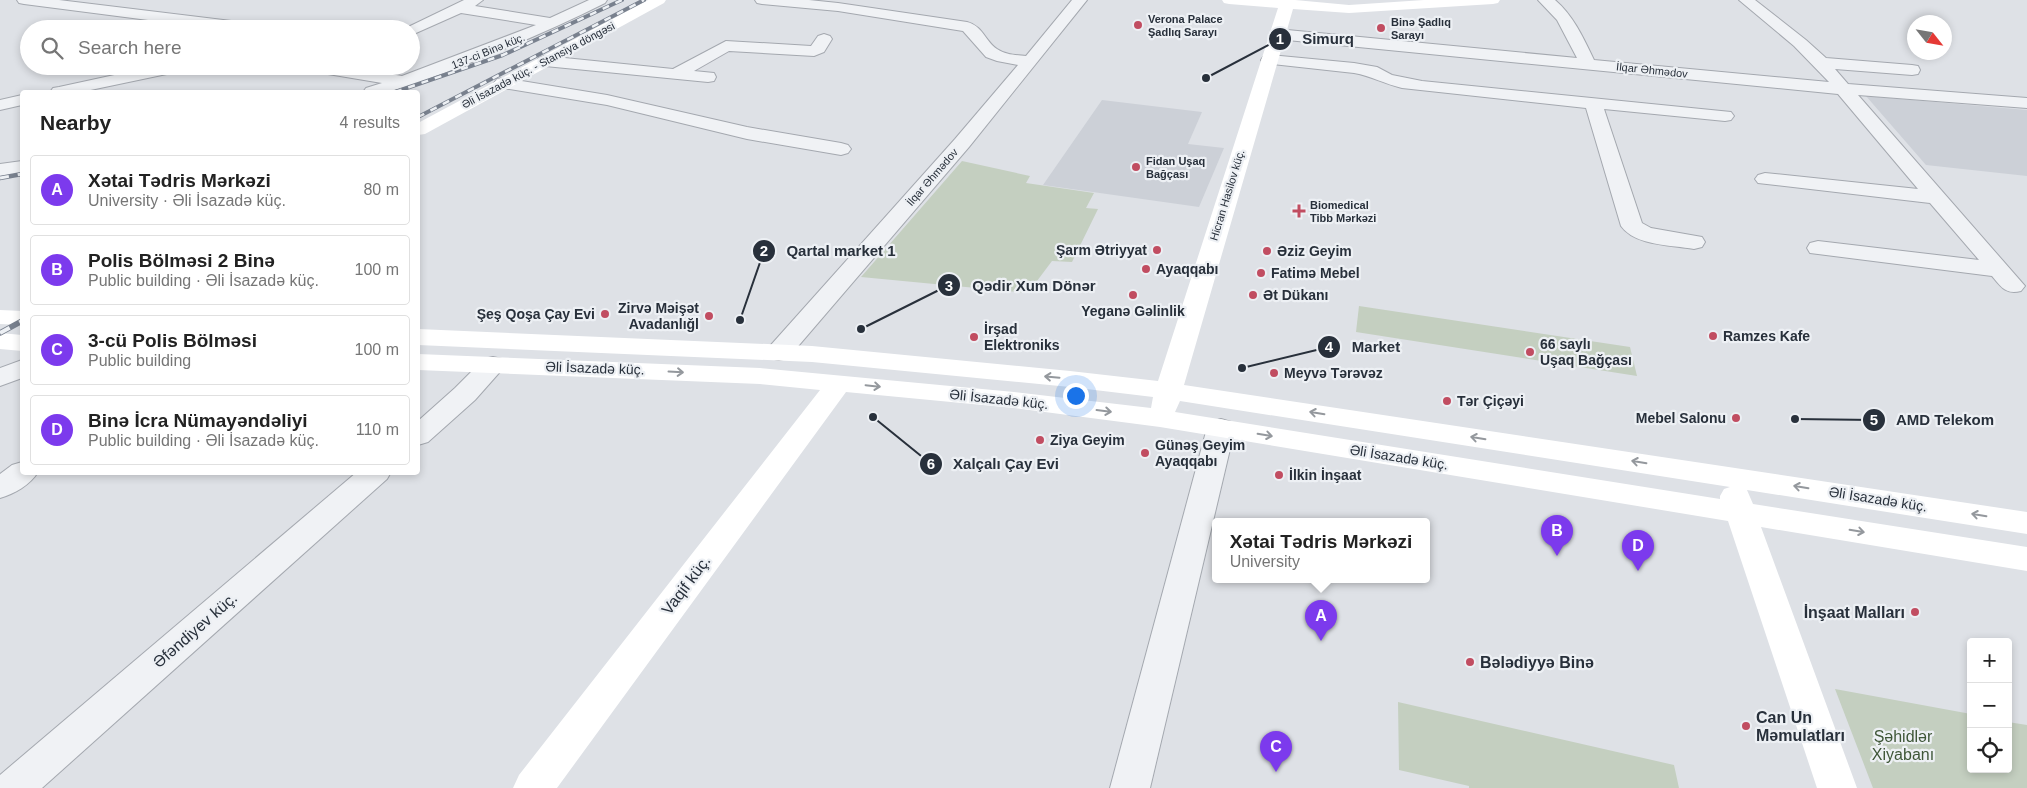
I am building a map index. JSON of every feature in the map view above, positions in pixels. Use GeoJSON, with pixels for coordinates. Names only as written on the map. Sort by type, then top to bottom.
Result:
{"type":"FeatureCollection","features":[{"type":"Feature","properties":{"kind":"main road","name":"Əli İsazadə küç. - Stansiya döngəsi"},"geometry":{"type":"LineString","coordinates":[[420,129],[659,0]]}},
{"type":"Feature","properties":{"kind":"main road"},"geometry":{"type":"LineString","coordinates":[[1229,0],[1287,3],[1334,9],[1407,3],[1493,0]]}},
{"type":"Feature","properties":{"kind":"main road","name":"Hicran Hasilov küç."},"geometry":{"type":"LineString","coordinates":[[1160,418],[1287,3]]}},
{"type":"Feature","properties":{"kind":"main road"},"geometry":{"type":"LineString","coordinates":[[0,317],[20,318]]}},
{"type":"Feature","properties":{"kind":"main road","name":"Əli İsazadə küç."},"geometry":{"type":"LineString","coordinates":[[420,337],[779,352],[1070,379],[1168,391],[2027,523]]}},
{"type":"Feature","properties":{"kind":"main road"},"geometry":{"type":"LineString","coordinates":[[0,341],[20,343]]}},
{"type":"Feature","properties":{"kind":"main road","name":"Əli İsazadə küç."},"geometry":{"type":"LineString","coordinates":[[420,362],[760,376],[1014,400],[1160,418],[1740,511]]}},
{"type":"Feature","properties":{"kind":"main road","name":"Vaqif küç."},"geometry":{"type":"LineString","coordinates":[[533,788],[839,383]]}},
{"type":"Feature","properties":{"kind":"main road"},"geometry":{"type":"LineString","coordinates":[[1687,470],[1740,511],[2027,559]]}},
{"type":"Feature","properties":{"kind":"main road"},"geometry":{"type":"LineString","coordinates":[[1728,476],[1794,672],[1837,788]]}},
{"type":"Feature","properties":{"kind":"street"},"geometry":{"type":"LineString","coordinates":[[24,0],[187,20]]}},
{"type":"Feature","properties":{"kind":"street"},"geometry":{"type":"LineString","coordinates":[[420,26],[476,0]]}},
{"type":"Feature","properties":{"kind":"street","name":"137-ci Binə küç."},"geometry":{"type":"LineString","coordinates":[[378,90],[465,61],[600,0]]}},
{"type":"Feature","properties":{"kind":"street"},"geometry":{"type":"LineString","coordinates":[[762,0],[821,2],[967,27],[975,31],[987,50],[994,55],[1030,61]]}},
{"type":"Feature","properties":{"kind":"street","name":"İlqar Əhmədov"},"geometry":{"type":"LineString","coordinates":[[779,352],[962,143],[1080,0]]}},
{"type":"Feature","properties":{"kind":"street"},"geometry":{"type":"LineString","coordinates":[[1546,0],[1553,6],[1569,28],[1588,64]]}},
{"type":"Feature","properties":{"kind":"street"},"geometry":{"type":"LineString","coordinates":[[1746,0],[1800,43],[1821,63],[2007,278],[1818,248]]}},
{"type":"Feature","properties":{"kind":"street"},"geometry":{"type":"LineString","coordinates":[[61,20],[95,8]]}},
{"type":"Feature","properties":{"kind":"street"},"geometry":{"type":"LineString","coordinates":[[460,8],[552,23]]}},
{"type":"Feature","properties":{"kind":"street","name":"İlqar Əhmədov"},"geometry":{"type":"LineString","coordinates":[[1277,34],[1844,89],[2027,103]]}},
{"type":"Feature","properties":{"kind":"street"},"geometry":{"type":"LineString","coordinates":[[676,74],[726,46],[814,51],[818,49],[824,39]]}},
{"type":"Feature","properties":{"kind":"street"},"geometry":{"type":"LineString","coordinates":[[1269,60],[1371,71],[1386,79],[1402,83],[1725,116]]}},
{"type":"Feature","properties":{"kind":"street"},"geometry":{"type":"LineString","coordinates":[[545,61],[708,78]]}},
{"type":"Feature","properties":{"kind":"street"},"geometry":{"type":"LineString","coordinates":[[1821,63],[1912,70]]}},
{"type":"Feature","properties":{"kind":"street"},"geometry":{"type":"LineString","coordinates":[[122,75],[130,77]]}},
{"type":"Feature","properties":{"kind":"street"},"geometry":{"type":"LineString","coordinates":[[68,90],[139,75]]}},
{"type":"Feature","properties":{"kind":"street"},"geometry":{"type":"LineString","coordinates":[[363,75],[404,82]]}},
{"type":"Feature","properties":{"kind":"street"},"geometry":{"type":"LineString","coordinates":[[503,83],[607,100],[747,133],[841,149]]}},
{"type":"Feature","properties":{"kind":"street"},"geometry":{"type":"LineString","coordinates":[[0,105],[20,100]]}},
{"type":"Feature","properties":{"kind":"street"},"geometry":{"type":"LineString","coordinates":[[1593,102],[1632,226],[1645,234],[1694,242]]}},
{"type":"Feature","properties":{"kind":"street"},"geometry":{"type":"LineString","coordinates":[[0,170],[20,167]]}},
{"type":"Feature","properties":{"kind":"street"},"geometry":{"type":"LineString","coordinates":[[1765,179],[1937,197]]}},
{"type":"Feature","properties":{"kind":"street"},"geometry":{"type":"LineString","coordinates":[[420,434],[466,394],[493,365]]}},
{"type":"Feature","properties":{"kind":"street"},"geometry":{"type":"LineString","coordinates":[[0,378],[20,369]]}},
{"type":"Feature","properties":{"kind":"street"},"geometry":{"type":"LineString","coordinates":[[1130,788],[1221,428]]}},
{"type":"Feature","properties":{"kind":"street"},"geometry":{"type":"LineString","coordinates":[[0,488],[20,475]]}},
{"type":"Feature","properties":{"kind":"street","name":"Əfəndiyev küç."},"geometry":{"type":"LineString","coordinates":[[14,788],[373,475]]}},
{"type":"Feature","properties":{"kind":"shaded area"},"geometry":{"type":"Polygon","coordinates":[[[1866,96],[2027,110],[2027,176],[1926,165],[1866,96]]]}},
{"type":"Feature","properties":{"kind":"shaded area","name":"Fidan Uşaq Bağçası"},"geometry":{"type":"Polygon","coordinates":[[[1102,100],[1202,112],[1188,144],[1224,148],[1199,207],[1043,185],[1102,100]]]}},
{"type":"Feature","properties":{"kind":"green space"},"geometry":{"type":"Polygon","coordinates":[[[962,161],[1030,176],[1026,183],[1094,193],[1086,208],[1098,209],[1072,262],[1052,261],[1028,293],[861,277],[962,161]]]}},
{"type":"Feature","properties":{"kind":"green space"},"geometry":{"type":"Polygon","coordinates":[[[1359,306],[1630,347],[1637,376],[1356,332],[1359,306]]]}},
{"type":"Feature","properties":{"kind":"green space","name":"Şəhidlər Xiyabanı"},"geometry":{"type":"Polygon","coordinates":[[[1835,689],[1967,713],[1967,773],[2012,773],[2012,723],[2027,725],[2027,788],[1873,788],[1835,689]]]}},
{"type":"Feature","properties":{"kind":"green space"},"geometry":{"type":"Polygon","coordinates":[[[1398,702],[1674,765],[1679,788],[1469,788],[1469,786],[1399,770],[1398,702]]]}},
{"type":"Feature","properties":{"kind":"railway"},"geometry":{"type":"LineString","coordinates":[[401,90],[503,55],[622,0]]}},
{"type":"Feature","properties":{"kind":"railway"},"geometry":{"type":"LineString","coordinates":[[420,116],[644,0]]}},
{"type":"Feature","properties":{"kind":"railway"},"geometry":{"type":"LineString","coordinates":[[0,178],[20,174]]}},
{"type":"Feature","properties":{"kind":"railway"},"geometry":{"type":"LineString","coordinates":[[0,333],[20,322]]}},
{"type":"Feature","properties":{"kind":"place","name":"Verona Palace Şadlıq Sarayı"},"geometry":{"type":"Point","coordinates":[1138,25]}},
{"type":"Feature","properties":{"kind":"place","name":"Binə Şadlıq Sarayı"},"geometry":{"type":"Point","coordinates":[1381,28]}},
{"type":"Feature","properties":{"kind":"place","name":"Simurq"},"geometry":{"type":"Point","coordinates":[1206,78]}},
{"type":"Feature","properties":{"kind":"place","name":"Fidan Uşaq Bağçası"},"geometry":{"type":"Point","coordinates":[1136,167]}},
{"type":"Feature","properties":{"kind":"place","name":"Biomedical Tibb Mərkəzi"},"geometry":{"type":"Point","coordinates":[1299,211]}},
{"type":"Feature","properties":{"kind":"place","name":"Şarm Ətriyyat"},"geometry":{"type":"Point","coordinates":[1157,250]}},
{"type":"Feature","properties":{"kind":"place","name":"Əziz Geyim"},"geometry":{"type":"Point","coordinates":[1267,251]}},
{"type":"Feature","properties":{"kind":"place","name":"Ayaqqabı"},"geometry":{"type":"Point","coordinates":[1146,269]}},
{"type":"Feature","properties":{"kind":"place","name":"Fatimə Mebel"},"geometry":{"type":"Point","coordinates":[1261,273]}},
{"type":"Feature","properties":{"kind":"place","name":"Yeganə Gəlinlik"},"geometry":{"type":"Point","coordinates":[1133,295]}},
{"type":"Feature","properties":{"kind":"place","name":"Ət Dükanı"},"geometry":{"type":"Point","coordinates":[1253,295]}},
{"type":"Feature","properties":{"kind":"place","name":"Şeş Qoşa Çay Evi"},"geometry":{"type":"Point","coordinates":[605,314]}},
{"type":"Feature","properties":{"kind":"place","name":"Zirvə Məişət Avadanlığl"},"geometry":{"type":"Point","coordinates":[709,316]}},
{"type":"Feature","properties":{"kind":"place","name":"Qartal market 1"},"geometry":{"type":"Point","coordinates":[740,320]}},
{"type":"Feature","properties":{"kind":"place","name":"Qədir Xum Dönər"},"geometry":{"type":"Point","coordinates":[861,329]}},
{"type":"Feature","properties":{"kind":"place","name":"Ramzes Kafe"},"geometry":{"type":"Point","coordinates":[1713,336]}},
{"type":"Feature","properties":{"kind":"place","name":"İrşad Elektroniks"},"geometry":{"type":"Point","coordinates":[974,337]}},
{"type":"Feature","properties":{"kind":"place","name":"66 saylı Uşaq Bağçası"},"geometry":{"type":"Point","coordinates":[1530,352]}},
{"type":"Feature","properties":{"kind":"place","name":"Market"},"geometry":{"type":"Point","coordinates":[1242,368]}},
{"type":"Feature","properties":{"kind":"place","name":"Meyvə Tərəvəz"},"geometry":{"type":"Point","coordinates":[1274,373]}},
{"type":"Feature","properties":{"kind":"place","name":"Tər Çiçəyi"},"geometry":{"type":"Point","coordinates":[1447,401]}},
{"type":"Feature","properties":{"kind":"place","name":"Xalçalı Çay Evi"},"geometry":{"type":"Point","coordinates":[873,417]}},
{"type":"Feature","properties":{"kind":"place","name":"Mebel Salonu"},"geometry":{"type":"Point","coordinates":[1736,418]}},
{"type":"Feature","properties":{"kind":"place","name":"AMD Telekom"},"geometry":{"type":"Point","coordinates":[1795,419]}},
{"type":"Feature","properties":{"kind":"place","name":"Ziya Geyim"},"geometry":{"type":"Point","coordinates":[1040,440]}},
{"type":"Feature","properties":{"kind":"place","name":"Günəş Geyim Ayaqqabı"},"geometry":{"type":"Point","coordinates":[1145,453]}},
{"type":"Feature","properties":{"kind":"place","name":"İlkin İnşaat"},"geometry":{"type":"Point","coordinates":[1279,475]}},
{"type":"Feature","properties":{"kind":"place","name":"Polis Bölməsi 2 Binə"},"geometry":{"type":"Point","coordinates":[1557,556]}},
{"type":"Feature","properties":{"kind":"place","name":"Binǝ İcra Nümayəndəliyi"},"geometry":{"type":"Point","coordinates":[1638,571]}},
{"type":"Feature","properties":{"kind":"place","name":"İnşaat Malları"},"geometry":{"type":"Point","coordinates":[1915,612]}},
{"type":"Feature","properties":{"kind":"place","name":"Xətai Tədris Mərkəzi"},"geometry":{"type":"Point","coordinates":[1321,641]}},
{"type":"Feature","properties":{"kind":"place","name":"Bələdiyyə Binə"},"geometry":{"type":"Point","coordinates":[1470,662]}},
{"type":"Feature","properties":{"kind":"place","name":"Can Un Məmulatları"},"geometry":{"type":"Point","coordinates":[1746,726]}},
{"type":"Feature","properties":{"kind":"place","name":"3-cü Polis Bölməsi"},"geometry":{"type":"Point","coordinates":[1276,772]}}]}
